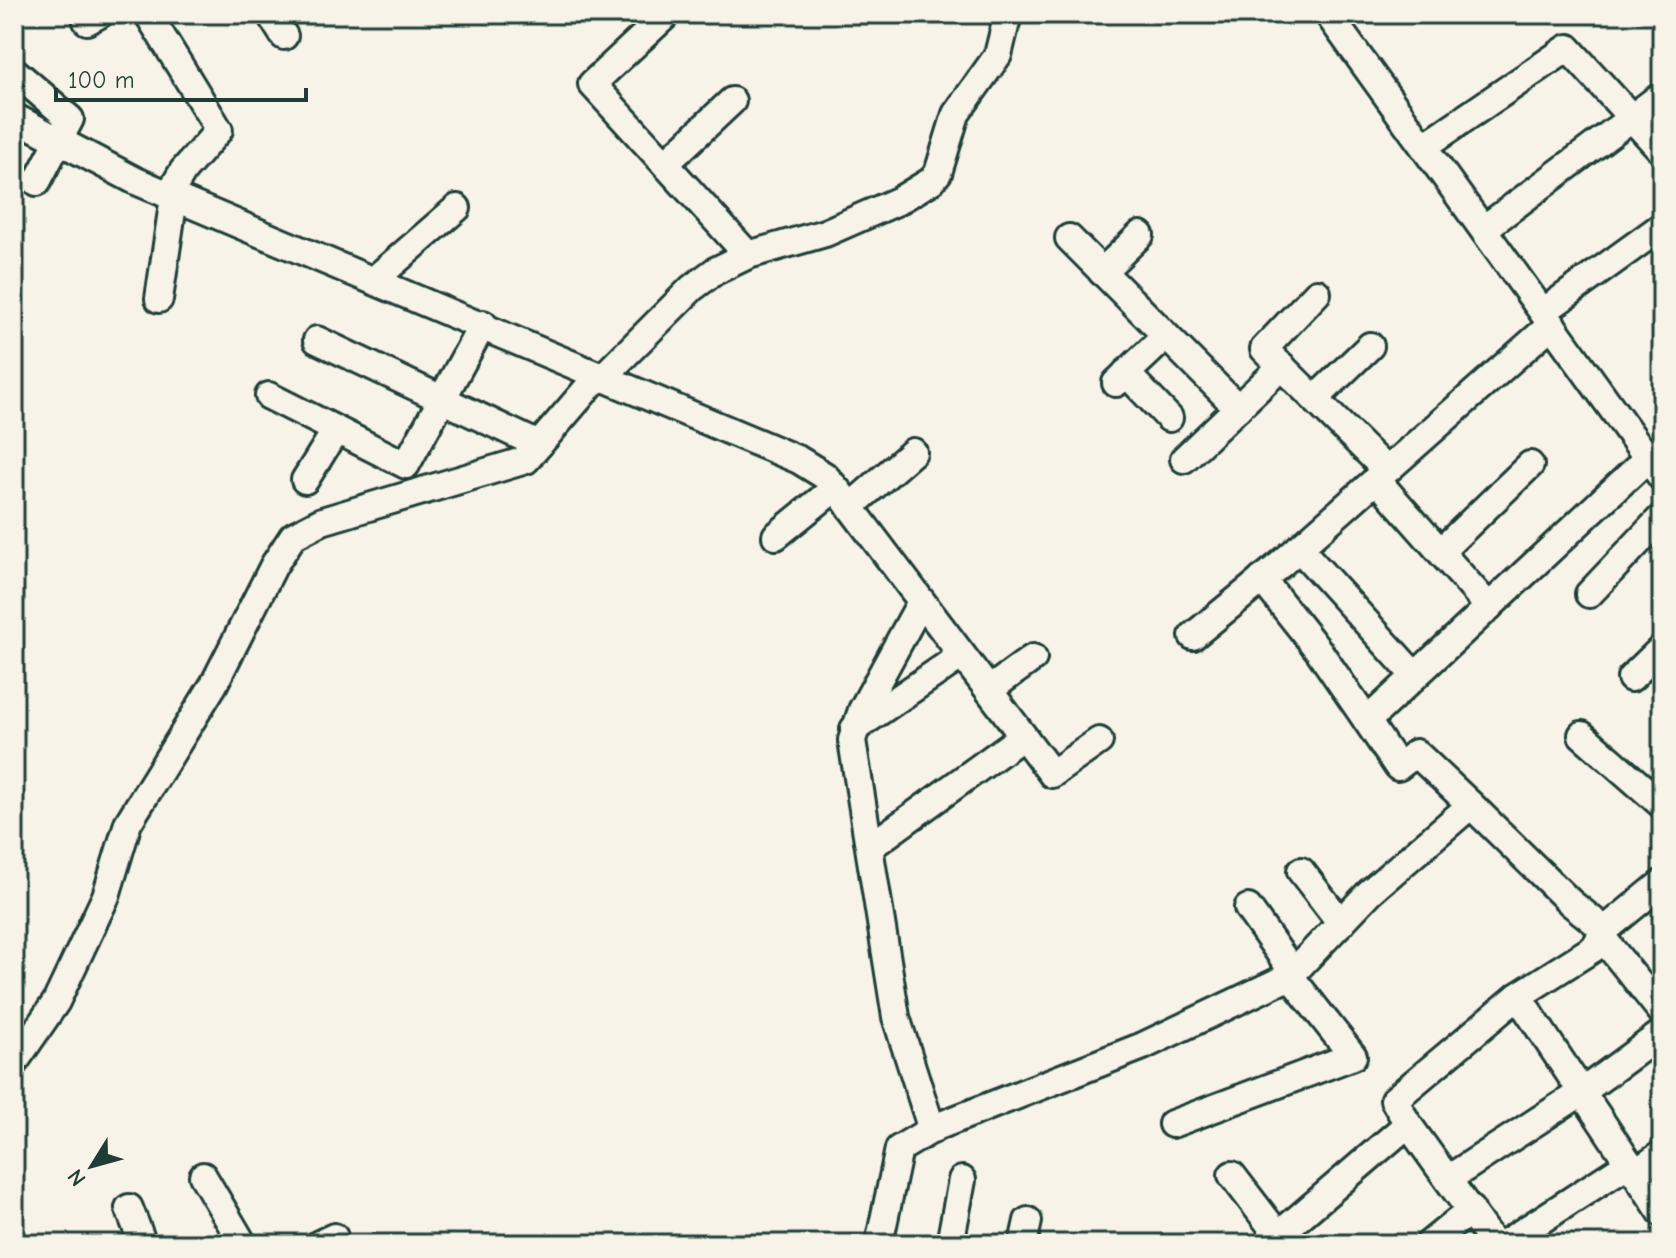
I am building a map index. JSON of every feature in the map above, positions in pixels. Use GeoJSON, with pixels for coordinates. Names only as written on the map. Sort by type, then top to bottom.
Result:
{"type":"FeatureCollection","features":[{"type":"Feature","properties":{"kind":"street"},"geometry":{"type":"LineString","coordinates":[[148,14],[219,130],[183,171],[172,196],[159,299]]}},
{"type":"Feature","properties":{"kind":"street"},"geometry":{"type":"LineString","coordinates":[[14,1063],[56,1002],[106,896],[128,823],[214,684],[274,565],[293,536],[322,521],[517,465],[532,456],[574,400],[604,376],[692,288],[748,255],[825,233],[898,201],[931,181],[938,173],[956,114],[998,55],[1008,14]]}},
{"type":"Feature","properties":{"kind":"street"},"geometry":{"type":"LineString","coordinates":[[1328,14],[1426,145],[1655,468],[1489,607],[1367,721]]}},
{"type":"Feature","properties":{"kind":"street"},"geometry":{"type":"LineString","coordinates":[[665,16],[592,84],[748,255]]}},
{"type":"Feature","properties":{"kind":"street"},"geometry":{"type":"LineString","coordinates":[[1426,145],[1568,48],[1662,151]]}},
{"type":"Feature","properties":{"kind":"street"},"geometry":{"type":"LineString","coordinates":[[14,71],[70,119],[37,182]]}},
{"type":"Feature","properties":{"kind":"street"},"geometry":{"type":"LineString","coordinates":[[1485,228],[1662,95]]}},
{"type":"Feature","properties":{"kind":"street"},"geometry":{"type":"LineString","coordinates":[[665,164],[732,101]]}},
{"type":"Feature","properties":{"kind":"street"},"geometry":{"type":"LineString","coordinates":[[14,117],[172,196],[483,324],[799,460],[825,476],[843,498],[1052,774],[1099,741]]}},
{"type":"Feature","properties":{"kind":"street"},"geometry":{"type":"LineString","coordinates":[[375,279],[457,208]]}},
{"type":"Feature","properties":{"kind":"street"},"geometry":{"type":"LineString","coordinates":[[1193,636],[1299,548],[1548,318],[1662,226]]}},
{"type":"Feature","properties":{"kind":"street"},"geometry":{"type":"LineString","coordinates":[[1102,272],[1140,235]]}},
{"type":"Feature","properties":{"kind":"street"},"geometry":{"type":"LineString","coordinates":[[1069,238],[1238,408]]}},
{"type":"Feature","properties":{"kind":"street"},"geometry":{"type":"LineString","coordinates":[[1317,293],[1264,349],[1315,399],[1381,474],[1489,607]]}},
{"type":"Feature","properties":{"kind":"street"},"geometry":{"type":"LineString","coordinates":[[269,396],[406,465],[483,324]]}},
{"type":"Feature","properties":{"kind":"street"},"geometry":{"type":"LineString","coordinates":[[1166,336],[1121,378],[1169,418]]}},
{"type":"Feature","properties":{"kind":"street"},"geometry":{"type":"LineString","coordinates":[[317,340],[539,445]]}},
{"type":"Feature","properties":{"kind":"street"},"geometry":{"type":"LineString","coordinates":[[1315,399],[1370,346]]}},
{"type":"Feature","properties":{"kind":"street"},"geometry":{"type":"LineString","coordinates":[[1184,459],[1282,366]]}},
{"type":"Feature","properties":{"kind":"street"},"geometry":{"type":"LineString","coordinates":[[305,480],[336,430]]}},
{"type":"Feature","properties":{"kind":"street"},"geometry":{"type":"LineString","coordinates":[[776,536],[843,498],[913,452]]}},
{"type":"Feature","properties":{"kind":"street"},"geometry":{"type":"LineString","coordinates":[[1441,551],[1530,465]]}},
{"type":"Feature","properties":{"kind":"street"},"geometry":{"type":"LineString","coordinates":[[1589,594],[1662,517]]}},
{"type":"Feature","properties":{"kind":"street"},"geometry":{"type":"LineString","coordinates":[[1299,548],[1415,676]]}},
{"type":"Feature","properties":{"kind":"street"},"geometry":{"type":"LineString","coordinates":[[1262,579],[1319,651],[1398,767],[1416,753],[1603,933],[1662,1012]]}},
{"type":"Feature","properties":{"kind":"street"},"geometry":{"type":"LineString","coordinates":[[921,602],[854,729],[852,740],[896,1017],[932,1130]]}},
{"type":"Feature","properties":{"kind":"street"},"geometry":{"type":"LineString","coordinates":[[1631,678],[1662,648]]}},
{"type":"Feature","properties":{"kind":"street"},"geometry":{"type":"LineString","coordinates":[[854,729],[962,655]]}},
{"type":"Feature","properties":{"kind":"street"},"geometry":{"type":"LineString","coordinates":[[989,690],[1033,658]]}},
{"type":"Feature","properties":{"kind":"street"},"geometry":{"type":"LineString","coordinates":[[1582,735],[1662,805]]}},
{"type":"Feature","properties":{"kind":"street"},"geometry":{"type":"LineString","coordinates":[[870,847],[1023,736]]}},
{"type":"Feature","properties":{"kind":"street"},"geometry":{"type":"LineString","coordinates":[[879,1244],[899,1149],[932,1130],[1143,1046],[1292,974],[1370,892],[1471,805]]}},
{"type":"Feature","properties":{"kind":"street"},"geometry":{"type":"LineString","coordinates":[[1301,871],[1341,923]]}},
{"type":"Feature","properties":{"kind":"street"},"geometry":{"type":"LineString","coordinates":[[1494,1244],[1394,1100],[1518,996],[1594,948],[1603,933],[1662,883]]}},
{"type":"Feature","properties":{"kind":"street"},"geometry":{"type":"LineString","coordinates":[[1172,1124],[1353,1056],[1248,908]]}},
{"type":"Feature","properties":{"kind":"street"},"geometry":{"type":"LineString","coordinates":[[1518,996],[1662,1213]]}},
{"type":"Feature","properties":{"kind":"street"},"geometry":{"type":"LineString","coordinates":[[1448,1179],[1582,1092],[1662,1033]]}},
{"type":"Feature","properties":{"kind":"street"},"geometry":{"type":"LineString","coordinates":[[1232,1175],[1273,1240],[1408,1124]]}},
{"type":"Feature","properties":{"kind":"street"},"geometry":{"type":"LineString","coordinates":[[1504,1244],[1632,1168],[1662,1154]]}},
{"type":"Feature","properties":{"kind":"street"},"geometry":{"type":"LineString","coordinates":[[203,1176],[243,1244]]}},
{"type":"Feature","properties":{"kind":"street"},"geometry":{"type":"LineString","coordinates":[[950,1244],[962,1180]]}},
{"type":"Feature","properties":{"kind":"street"},"geometry":{"type":"LineString","coordinates":[[129,1208],[143,1244]]}},
{"type":"Feature","properties":{"kind":"street"},"geometry":{"type":"LineString","coordinates":[[1429,1244],[1471,1210]]}}]}
